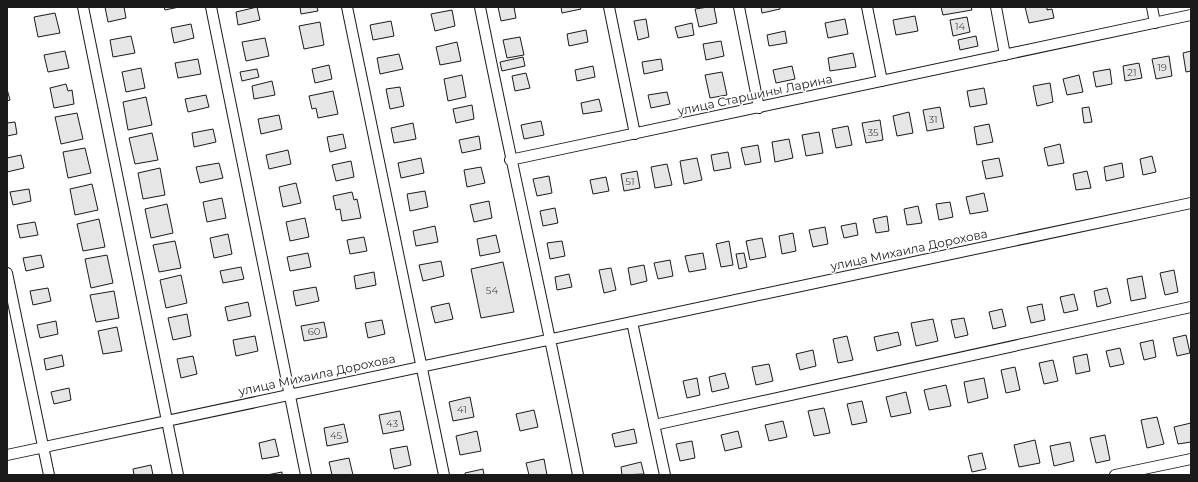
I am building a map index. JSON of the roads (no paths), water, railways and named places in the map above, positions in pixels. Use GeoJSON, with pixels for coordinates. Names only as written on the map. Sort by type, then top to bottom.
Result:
{"type":"FeatureCollection","features":[{"type":"Feature","properties":{"kind":"street"},"geometry":{"type":"LineString","coordinates":[[83,7],[178,475]]}},
{"type":"Feature","properties":{"kind":"street"},"geometry":{"type":"LineString","coordinates":[[210,7],[306,475]]}},
{"type":"Feature","properties":{"kind":"street"},"geometry":{"type":"LineString","coordinates":[[347,7],[444,475]]}},
{"type":"Feature","properties":{"kind":"street"},"geometry":{"type":"LineString","coordinates":[[480,7],[510,160],[552,339],[578,475]]}},
{"type":"Feature","properties":{"kind":"street"},"geometry":{"type":"LineString","coordinates":[[610,7],[635,134]]}},
{"type":"Feature","properties":{"kind":"street"},"geometry":{"type":"LineString","coordinates":[[739,7],[759,108]]}},
{"type":"Feature","properties":{"kind":"street"},"geometry":{"type":"LineString","coordinates":[[867,7],[882,81]]}},
{"type":"Feature","properties":{"kind":"street"},"geometry":{"type":"LineString","coordinates":[[996,7],[1005,55]]}},
{"type":"Feature","properties":{"kind":"street"},"geometry":{"type":"LineString","coordinates":[[1152,7],[1155,23]]}},
{"type":"Feature","properties":{"kind":"street","name":"улица Старшины Ларина"},"geometry":{"type":"LineString","coordinates":[[510,160],[1191,15]]}},
{"type":"Feature","properties":{"kind":"street","name":"улица Михаила Дорохова"},"geometry":{"type":"LineString","coordinates":[[7,455],[1191,203]]}},
{"type":"Feature","properties":{"kind":"street"},"geometry":{"type":"LineString","coordinates":[[7,273],[49,475]]}},
{"type":"Feature","properties":{"kind":"street"},"geometry":{"type":"LineString","coordinates":[[654,425],[1191,307]]}},
{"type":"Feature","properties":{"kind":"street"},"geometry":{"type":"LineString","coordinates":[[632,322],[665,475]]}},
{"type":"Feature","properties":{"kind":"street"},"geometry":{"type":"LineString","coordinates":[[1115,475],[1191,459]]}}]}
